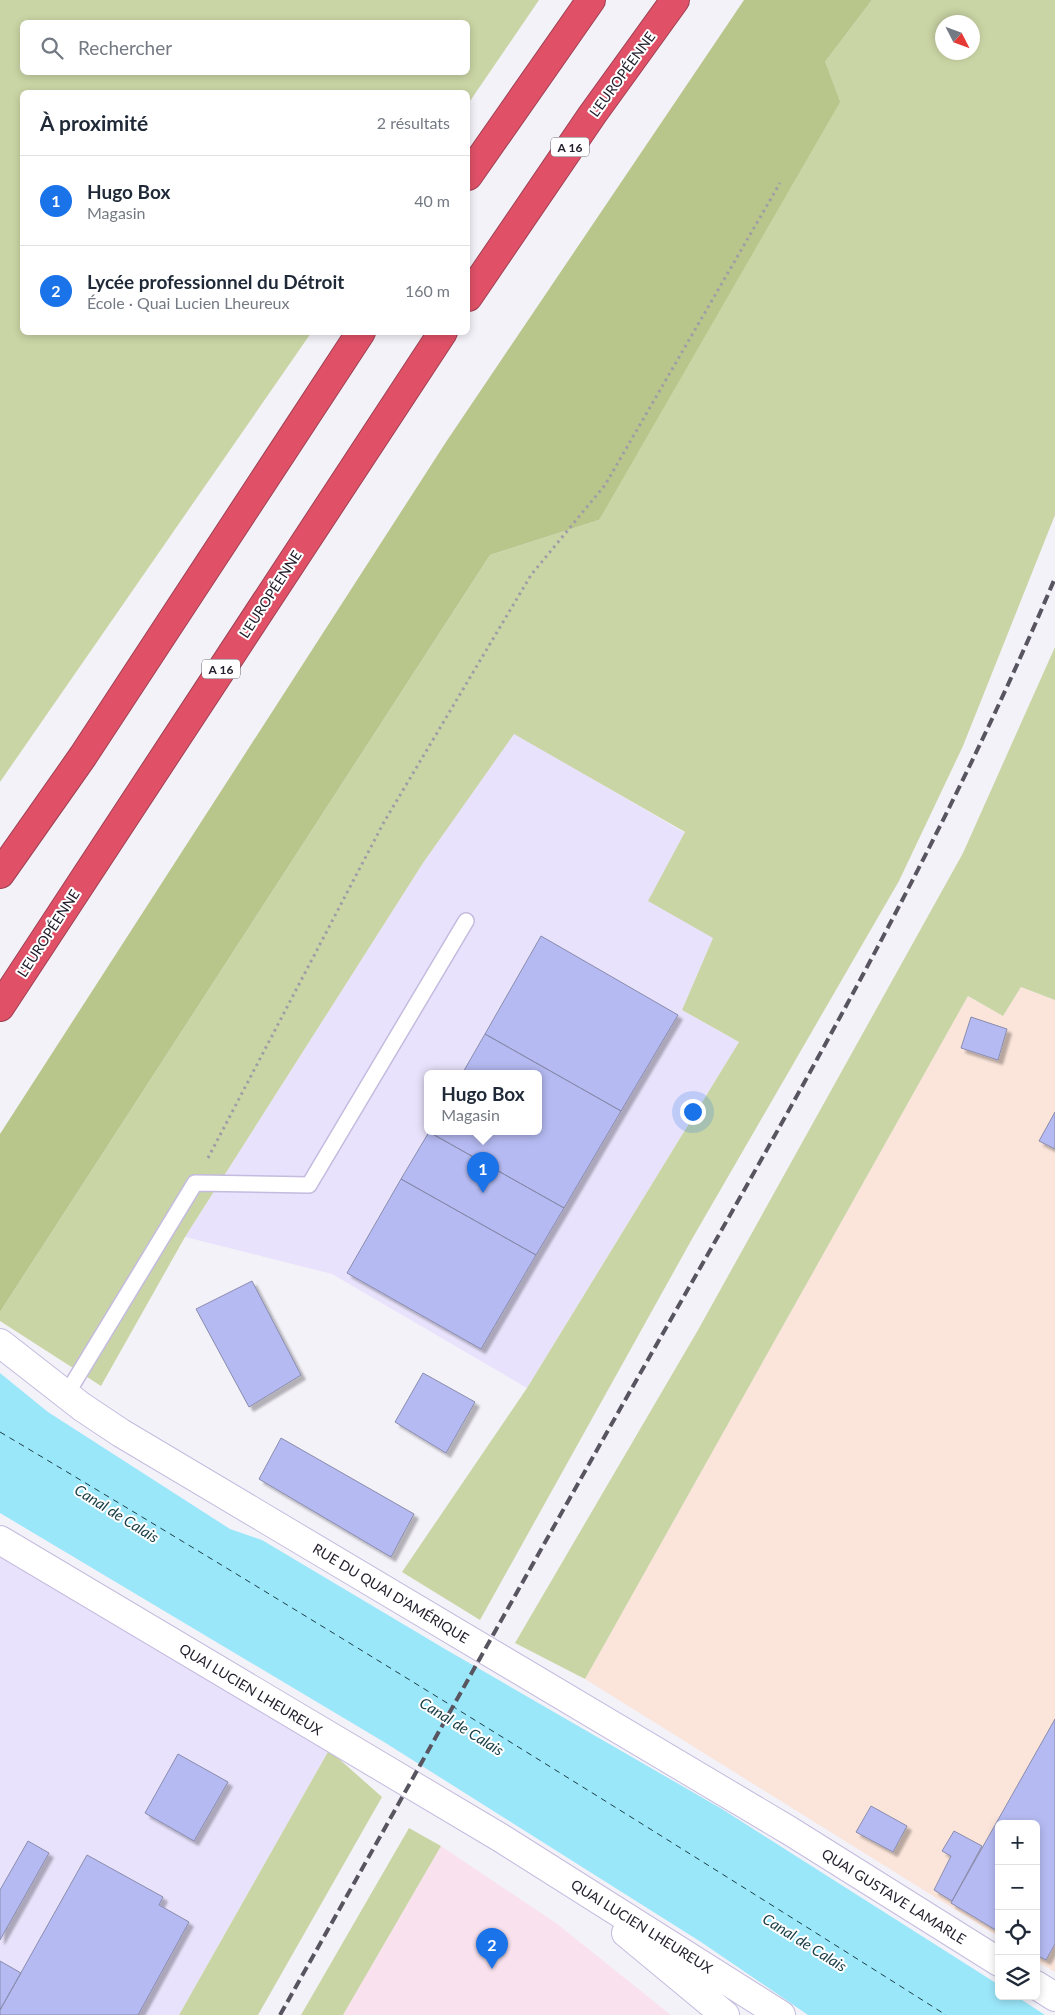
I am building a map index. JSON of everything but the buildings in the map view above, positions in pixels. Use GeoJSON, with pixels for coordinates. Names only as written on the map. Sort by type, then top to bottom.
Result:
{"type":"FeatureCollection","features":[{"type":"Feature","properties":{"kind":"highway"},"geometry":{"type":"LineString","coordinates":[[470,173],[591,0]]}},
{"type":"Feature","properties":{"kind":"highway","name":"L'EUROPÉENNE"},"geometry":{"type":"LineString","coordinates":[[470,294],[592,115],[675,0]]}},
{"type":"Feature","properties":{"kind":"highway"},"geometry":{"type":"LineString","coordinates":[[0,874],[83,756],[359,335]]}},
{"type":"Feature","properties":{"kind":"highway","name":"L'EUROPÉENNE"},"geometry":{"type":"LineString","coordinates":[[0,1007],[442,335]]}},
{"type":"Feature","properties":{"kind":"street","name":"RUE DU QUAI D'AMÉRIQUE"},"geometry":{"type":"LineString","coordinates":[[0,1343],[66,1395],[129,1438],[790,1831]]}},
{"type":"Feature","properties":{"kind":"street","name":"QUAI LUCIEN LHEUREUX"},"geometry":{"type":"LineString","coordinates":[[0,1540],[501,1838],[781,2015]]}},
{"type":"Feature","properties":{"kind":"street","name":"QUAI GUSTAVE LAMARLE"},"geometry":{"type":"LineString","coordinates":[[790,1831],[995,1959]]}},
{"type":"Feature","properties":{"kind":"street","name":"QUAI LUCIEN LHEUREUX"},"geometry":{"type":"LineString","coordinates":[[501,1838],[600,1912],[725,2015]]}},
{"type":"Feature","properties":{"kind":"street"},"geometry":{"type":"LineString","coordinates":[[1040,1988],[1055,1997]]}},
{"type":"Feature","properties":{"kind":"lane"},"geometry":{"type":"LineString","coordinates":[[66,1395],[195,1182],[308,1185],[466,921]]}},
{"type":"Feature","properties":{"kind":"path"},"geometry":{"type":"LineString","coordinates":[[195,1182],[384,822],[531,575],[605,485],[780,183]]}},
{"type":"Feature","properties":{"kind":"shaded area"},"geometry":{"type":"Polygon","coordinates":[[[514,733],[685,833],[713,938],[682,1010],[739,1042],[527,1388],[332,1274],[185,1237],[423,863],[514,733]]]}},
{"type":"Feature","properties":{"kind":"shaded area"},"geometry":{"type":"Polygon","coordinates":[[[1021,987],[1055,1000],[1055,1972],[1040,1963],[1040,1820],[995,1820],[995,1935],[585,1679],[968,996],[1003,1016],[1021,987]]]}},
{"type":"Feature","properties":{"kind":"shaded area"},"geometry":{"type":"Polygon","coordinates":[[[0,1553],[329,1750],[179,2015],[0,2015],[0,1553]]]}},
{"type":"Feature","properties":{"kind":"shaded area"},"geometry":{"type":"Polygon","coordinates":[[[441,1846],[556,1923],[671,2015],[343,2015],[441,1846]]]}},
{"type":"Feature","properties":{"kind":"green space"},"geometry":{"type":"Polygon","coordinates":[[[0,0],[539,0],[470,101],[470,90],[20,90],[20,335],[310,335],[0,782],[0,0]]]}},
{"type":"Feature","properties":{"kind":"green space"},"geometry":{"type":"Polygon","coordinates":[[[744,0],[872,0],[825,62],[840,102],[599,520],[490,555],[0,1312],[0,1134],[446,442],[744,0]]]}},
{"type":"Feature","properties":{"kind":"green space"},"geometry":{"type":"Polygon","coordinates":[[[872,0],[1055,0],[1055,515],[963,746],[899,881],[692,1239],[480,1620],[402,1572],[527,1388],[739,1042],[682,1010],[713,938],[648,901],[685,832],[514,734],[423,863],[185,1237],[101,1386],[0,1321],[0,1312],[490,555],[599,520],[825,62],[872,0]]]}},
{"type":"Feature","properties":{"kind":"green space"},"geometry":{"type":"Polygon","coordinates":[[[1055,647],[1055,1000],[1021,987],[1003,1016],[968,996],[585,1679],[515,1643],[698,1330],[963,853],[1055,647]]]}},
{"type":"Feature","properties":{"kind":"green space"},"geometry":{"type":"Polygon","coordinates":[[[329,1750],[382,1797],[258,2015],[179,2015],[329,1750]]]}},
{"type":"Feature","properties":{"kind":"green space"},"geometry":{"type":"Polygon","coordinates":[[[409,1828],[441,1846],[343,2015],[301,2015],[409,1828]]]}},
{"type":"Feature","properties":{"kind":"water","name":"Canal de Calais"},"geometry":{"type":"Polygon","coordinates":[[[0,1373],[48,1412],[230,1529],[262,1540],[445,1649],[722,1809],[995,1982],[995,2000],[1022,2000],[1045,2015],[808,2015],[701,1942],[384,1742],[0,1513],[0,1373]]]}},
{"type":"Feature","properties":{"kind":"ferry route"},"geometry":{"type":"LineString","coordinates":[[0,1432],[475,1720],[946,2015]]}},
{"type":"Feature","properties":{"kind":"railway"},"geometry":{"type":"LineString","coordinates":[[280,2015],[868,966],[966,774],[1012,677],[1055,578]]}},
{"type":"Feature","properties":{"kind":"place","name":"Hugo Box"},"geometry":{"type":"Point","coordinates":[483,1193]}},
{"type":"Feature","properties":{"kind":"place","name":"Lycée professionnel du Détroit"},"geometry":{"type":"Point","coordinates":[492,1969]}}]}
